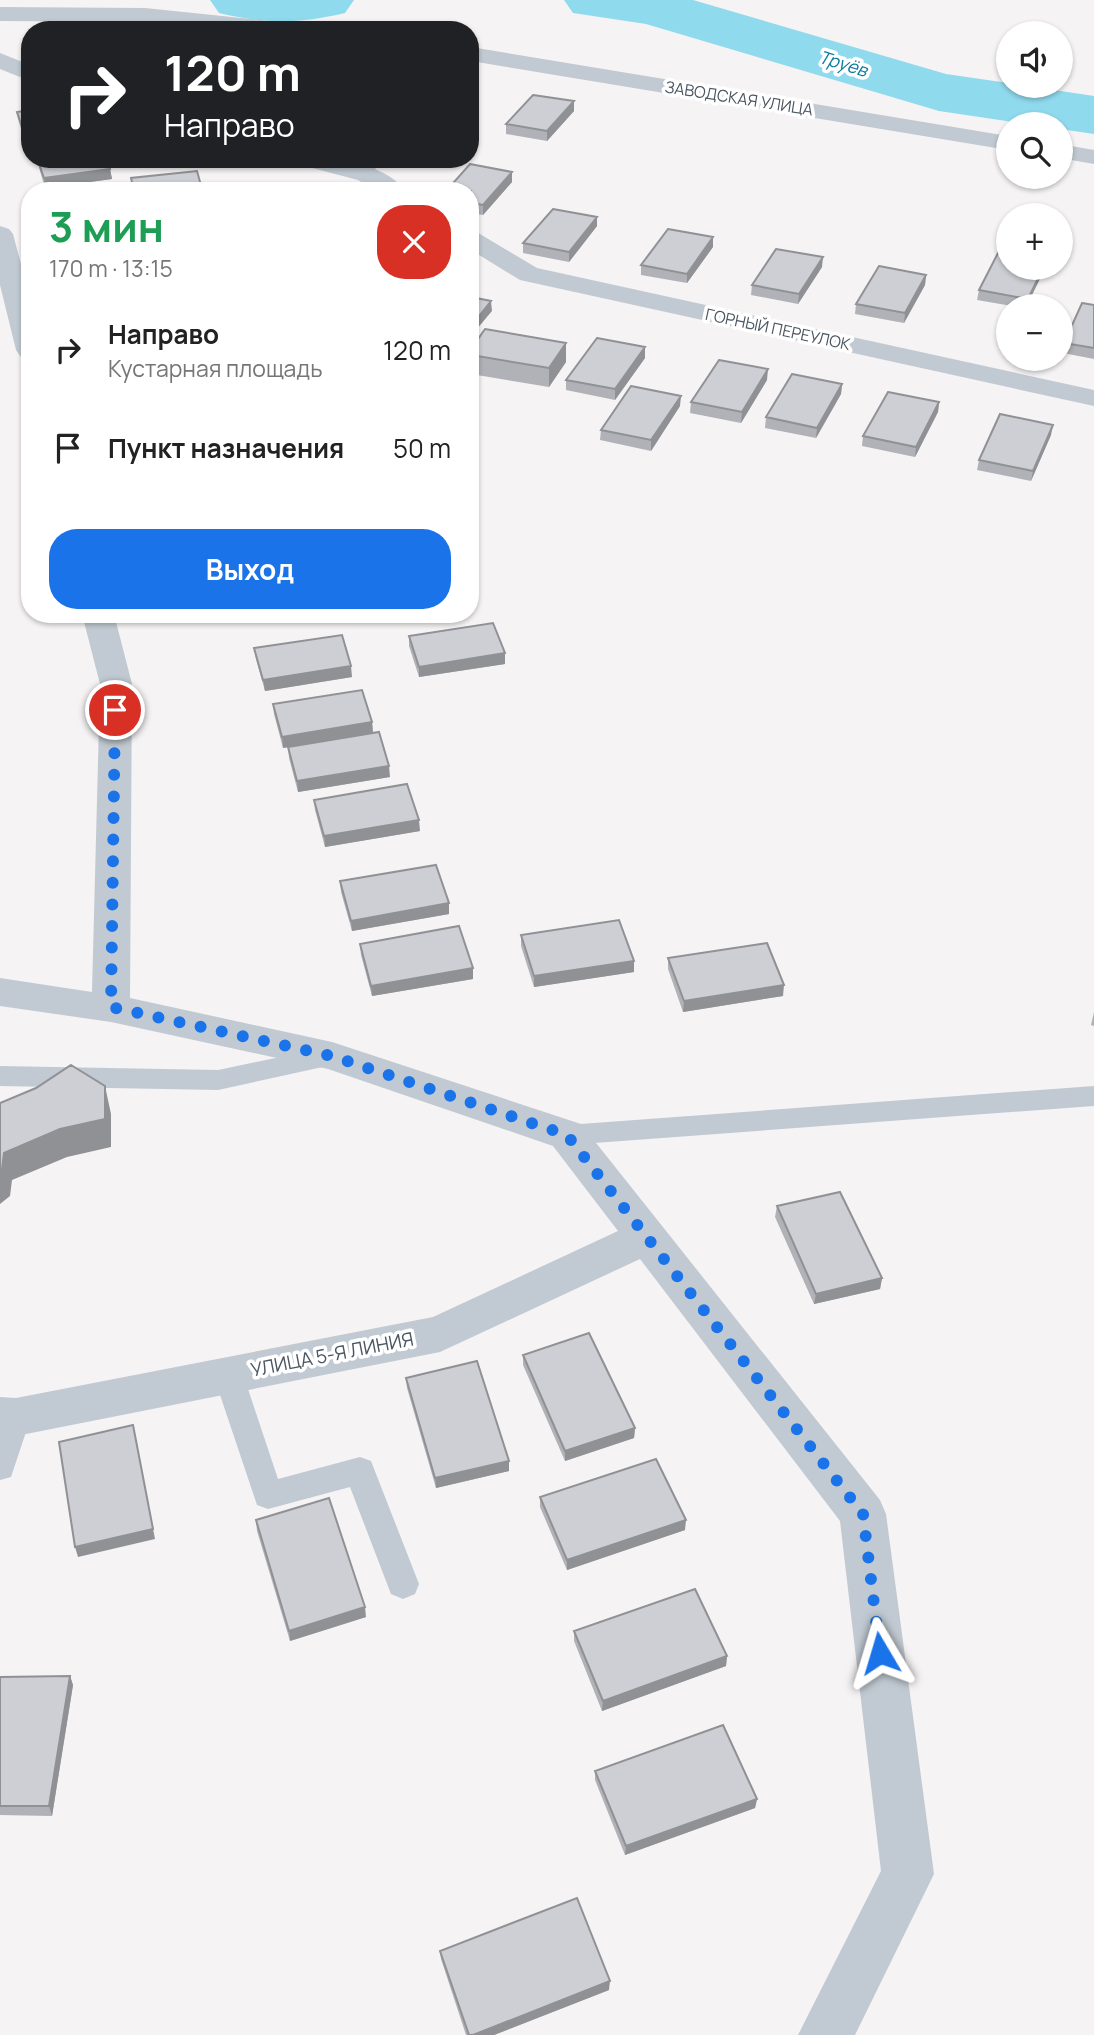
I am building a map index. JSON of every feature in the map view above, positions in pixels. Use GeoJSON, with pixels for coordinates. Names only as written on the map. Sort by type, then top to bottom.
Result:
{"type":"FeatureCollection","features":[{"type":"Feature","properties":{"kind":"street"},"geometry":{"type":"LineString","coordinates":[[0,14],[145,15],[203,21]]}},
{"type":"Feature","properties":{"kind":"street","name":"ЗАВОДСКАЯ УЛИЦА"},"geometry":{"type":"LineString","coordinates":[[479,55],[996,141]]}},
{"type":"Feature","properties":{"kind":"street"},"geometry":{"type":"LineString","coordinates":[[0,60],[21,70]]}},
{"type":"Feature","properties":{"kind":"street"},"geometry":{"type":"LineString","coordinates":[[1073,153],[1094,157]]}},
{"type":"Feature","properties":{"kind":"street"},"geometry":{"type":"LineString","coordinates":[[370,168],[384,182]]}},
{"type":"Feature","properties":{"kind":"street"},"geometry":{"type":"LineString","coordinates":[[0,234],[21,315]]}},
{"type":"Feature","properties":{"kind":"street","name":"ГОРНЫЙ ПЕРЕУЛОК"},"geometry":{"type":"LineString","coordinates":[[479,244],[529,274],[1094,398]]}},
{"type":"Feature","properties":{"kind":"street"},"geometry":{"type":"LineString","coordinates":[[100,623],[116,684],[111,1007]]}},
{"type":"Feature","properties":{"kind":"street"},"geometry":{"type":"LineString","coordinates":[[0,992],[111,1007],[332,1056],[567,1135],[863,1514],[908,1874],[826,2035]]}},
{"type":"Feature","properties":{"kind":"street","name":"УЛИЦА 5-Я ЛИНИЯ"},"geometry":{"type":"LineString","coordinates":[[8,1417],[440,1334],[646,1237]]}},
{"type":"Feature","properties":{"kind":"lane"},"geometry":{"type":"LineString","coordinates":[[0,1076],[218,1080],[332,1056]]}},
{"type":"Feature","properties":{"kind":"lane"},"geometry":{"type":"LineString","coordinates":[[567,1135],[1094,1096]]}},
{"type":"Feature","properties":{"kind":"lane"},"geometry":{"type":"LineString","coordinates":[[228,1374],[268,1495],[360,1471],[403,1584]]}},
{"type":"Feature","properties":{"kind":"lane"},"geometry":{"type":"LineString","coordinates":[[0,1467],[8,1417]]}},
{"type":"Feature","properties":{"kind":"building"},"geometry":{"type":"Polygon","coordinates":[[[533,95],[574,101],[547,131],[506,124],[533,95]]]}},
{"type":"Feature","properties":{"kind":"building"},"geometry":{"type":"Polygon","coordinates":[[[479,166],[512,172],[483,205],[479,204],[479,182],[454,182],[466,168],[479,168],[479,166]]]}},
{"type":"Feature","properties":{"kind":"building"},"geometry":{"type":"Polygon","coordinates":[[[40,168],[110,169],[44,178],[40,168]]]}},
{"type":"Feature","properties":{"kind":"building"},"geometry":{"type":"Polygon","coordinates":[[[197,171],[200,182],[132,182],[131,178],[197,171]]]}},
{"type":"Feature","properties":{"kind":"building"},"geometry":{"type":"Polygon","coordinates":[[[553,209],[597,217],[569,252],[523,243],[553,209]]]}},
{"type":"Feature","properties":{"kind":"building"},"geometry":{"type":"Polygon","coordinates":[[[668,229],[713,237],[687,274],[641,265],[668,229]]]}},
{"type":"Feature","properties":{"kind":"building"},"geometry":{"type":"Polygon","coordinates":[[[776,249],[823,257],[799,294],[752,285],[776,249]]]}},
{"type":"Feature","properties":{"kind":"building"},"geometry":{"type":"Polygon","coordinates":[[[996,257],[996,280],[1037,280],[1030,294],[1001,294],[979,290],[996,257]]]}},
{"type":"Feature","properties":{"kind":"building"},"geometry":{"type":"Polygon","coordinates":[[[879,266],[926,275],[905,313],[856,304],[879,266]]]}},
{"type":"Feature","properties":{"kind":"building"},"geometry":{"type":"Polygon","coordinates":[[[479,299],[491,301],[479,316],[479,299]]]}},
{"type":"Feature","properties":{"kind":"building"},"geometry":{"type":"Polygon","coordinates":[[[1082,303],[1094,305],[1094,348],[1073,344],[1073,323],[1082,303]]]}},
{"type":"Feature","properties":{"kind":"building"},"geometry":{"type":"Polygon","coordinates":[[[485,329],[566,343],[549,368],[479,356],[479,338],[485,329]]]}},
{"type":"Feature","properties":{"kind":"building"},"geometry":{"type":"Polygon","coordinates":[[[597,338],[645,347],[615,389],[566,380],[597,338]]]}},
{"type":"Feature","properties":{"kind":"building"},"geometry":{"type":"Polygon","coordinates":[[[719,360],[768,369],[742,412],[691,402],[719,360]]]}},
{"type":"Feature","properties":{"kind":"building"},"geometry":{"type":"Polygon","coordinates":[[[792,374],[842,384],[817,428],[766,417],[792,374]]]}},
{"type":"Feature","properties":{"kind":"building"},"geometry":{"type":"Polygon","coordinates":[[[631,386],[681,396],[651,440],[601,430],[631,386]]]}},
{"type":"Feature","properties":{"kind":"building"},"geometry":{"type":"Polygon","coordinates":[[[888,392],[939,402],[916,447],[863,436],[888,392]]]}},
{"type":"Feature","properties":{"kind":"building"},"geometry":{"type":"Polygon","coordinates":[[[1000,414],[1053,425],[1033,471],[979,460],[1000,414]]]}},
{"type":"Feature","properties":{"kind":"building"},"geometry":{"type":"Polygon","coordinates":[[[493,623],[505,653],[419,667],[409,636],[493,623]]]}},
{"type":"Feature","properties":{"kind":"building"},"geometry":{"type":"Polygon","coordinates":[[[342,635],[351,666],[263,680],[254,648],[342,635]]]}},
{"type":"Feature","properties":{"kind":"building"},"geometry":{"type":"Polygon","coordinates":[[[362,690],[372,722],[282,737],[273,704],[362,690]]]}},
{"type":"Feature","properties":{"kind":"building"},"geometry":{"type":"Polygon","coordinates":[[[379,732],[389,766],[297,781],[288,747],[379,732]]]}},
{"type":"Feature","properties":{"kind":"building"},"geometry":{"type":"Polygon","coordinates":[[[407,784],[419,820],[324,836],[314,800],[407,784]]]}},
{"type":"Feature","properties":{"kind":"building"},"geometry":{"type":"Polygon","coordinates":[[[436,865],[449,903],[351,921],[340,881],[436,865]]]}},
{"type":"Feature","properties":{"kind":"building"},"geometry":{"type":"Polygon","coordinates":[[[619,920],[634,961],[534,976],[521,935],[619,920]]]}},
{"type":"Feature","properties":{"kind":"building"},"geometry":{"type":"Polygon","coordinates":[[[459,926],[473,968],[371,986],[360,944],[459,926]]]}},
{"type":"Feature","properties":{"kind":"building"},"geometry":{"type":"Polygon","coordinates":[[[767,943],[784,985],[684,1001],[668,958],[767,943]]]}},
{"type":"Feature","properties":{"kind":"building"},"geometry":{"type":"Polygon","coordinates":[[[71,1065],[105,1086],[105,1119],[60,1129],[4,1153],[0,1170],[0,1103],[36,1088],[71,1065]]]}},
{"type":"Feature","properties":{"kind":"building"},"geometry":{"type":"Polygon","coordinates":[[[840,1192],[882,1278],[816,1294],[777,1206],[840,1192]]]}},
{"type":"Feature","properties":{"kind":"building"},"geometry":{"type":"Polygon","coordinates":[[[589,1333],[635,1428],[565,1451],[523,1355],[589,1333]]]}},
{"type":"Feature","properties":{"kind":"building"},"geometry":{"type":"Polygon","coordinates":[[[477,1361],[509,1461],[435,1478],[406,1378],[477,1361]]]}},
{"type":"Feature","properties":{"kind":"building"},"geometry":{"type":"Polygon","coordinates":[[[133,1425],[153,1529],[75,1547],[59,1442],[133,1425]]]}},
{"type":"Feature","properties":{"kind":"building"},"geometry":{"type":"Polygon","coordinates":[[[656,1459],[686,1520],[567,1560],[540,1497],[656,1459]]]}},
{"type":"Feature","properties":{"kind":"building"},"geometry":{"type":"Polygon","coordinates":[[[329,1498],[365,1607],[289,1631],[256,1520],[329,1498]]]}},
{"type":"Feature","properties":{"kind":"building"},"geometry":{"type":"Polygon","coordinates":[[[695,1589],[727,1656],[603,1701],[574,1631],[695,1589]]]}},
{"type":"Feature","properties":{"kind":"building"},"geometry":{"type":"Polygon","coordinates":[[[70,1676],[49,1806],[0,1806],[0,1677],[70,1676]]]}},
{"type":"Feature","properties":{"kind":"building"},"geometry":{"type":"Polygon","coordinates":[[[723,1725],[757,1799],[626,1846],[595,1771],[723,1725]]]}},
{"type":"Feature","properties":{"kind":"building"},"geometry":{"type":"Polygon","coordinates":[[[577,1898],[610,1981],[469,2035],[440,1951],[577,1898]]]}},
{"type":"Feature","properties":{"kind":"waterway","name":"Труёв"},"geometry":{"type":"LineString","coordinates":[[240,0],[269,5],[324,0]]}},
{"type":"Feature","properties":{"kind":"waterway","name":"Труёв"},"geometry":{"type":"LineString","coordinates":[[594,0],[652,7],[939,92],[1094,115]]}},
{"type":"Feature","properties":{"kind":"route"},"geometry":{"type":"LineString","coordinates":[[115,710],[111,1007],[332,1056],[567,1135],[863,1514],[880,1653]]}}]}
